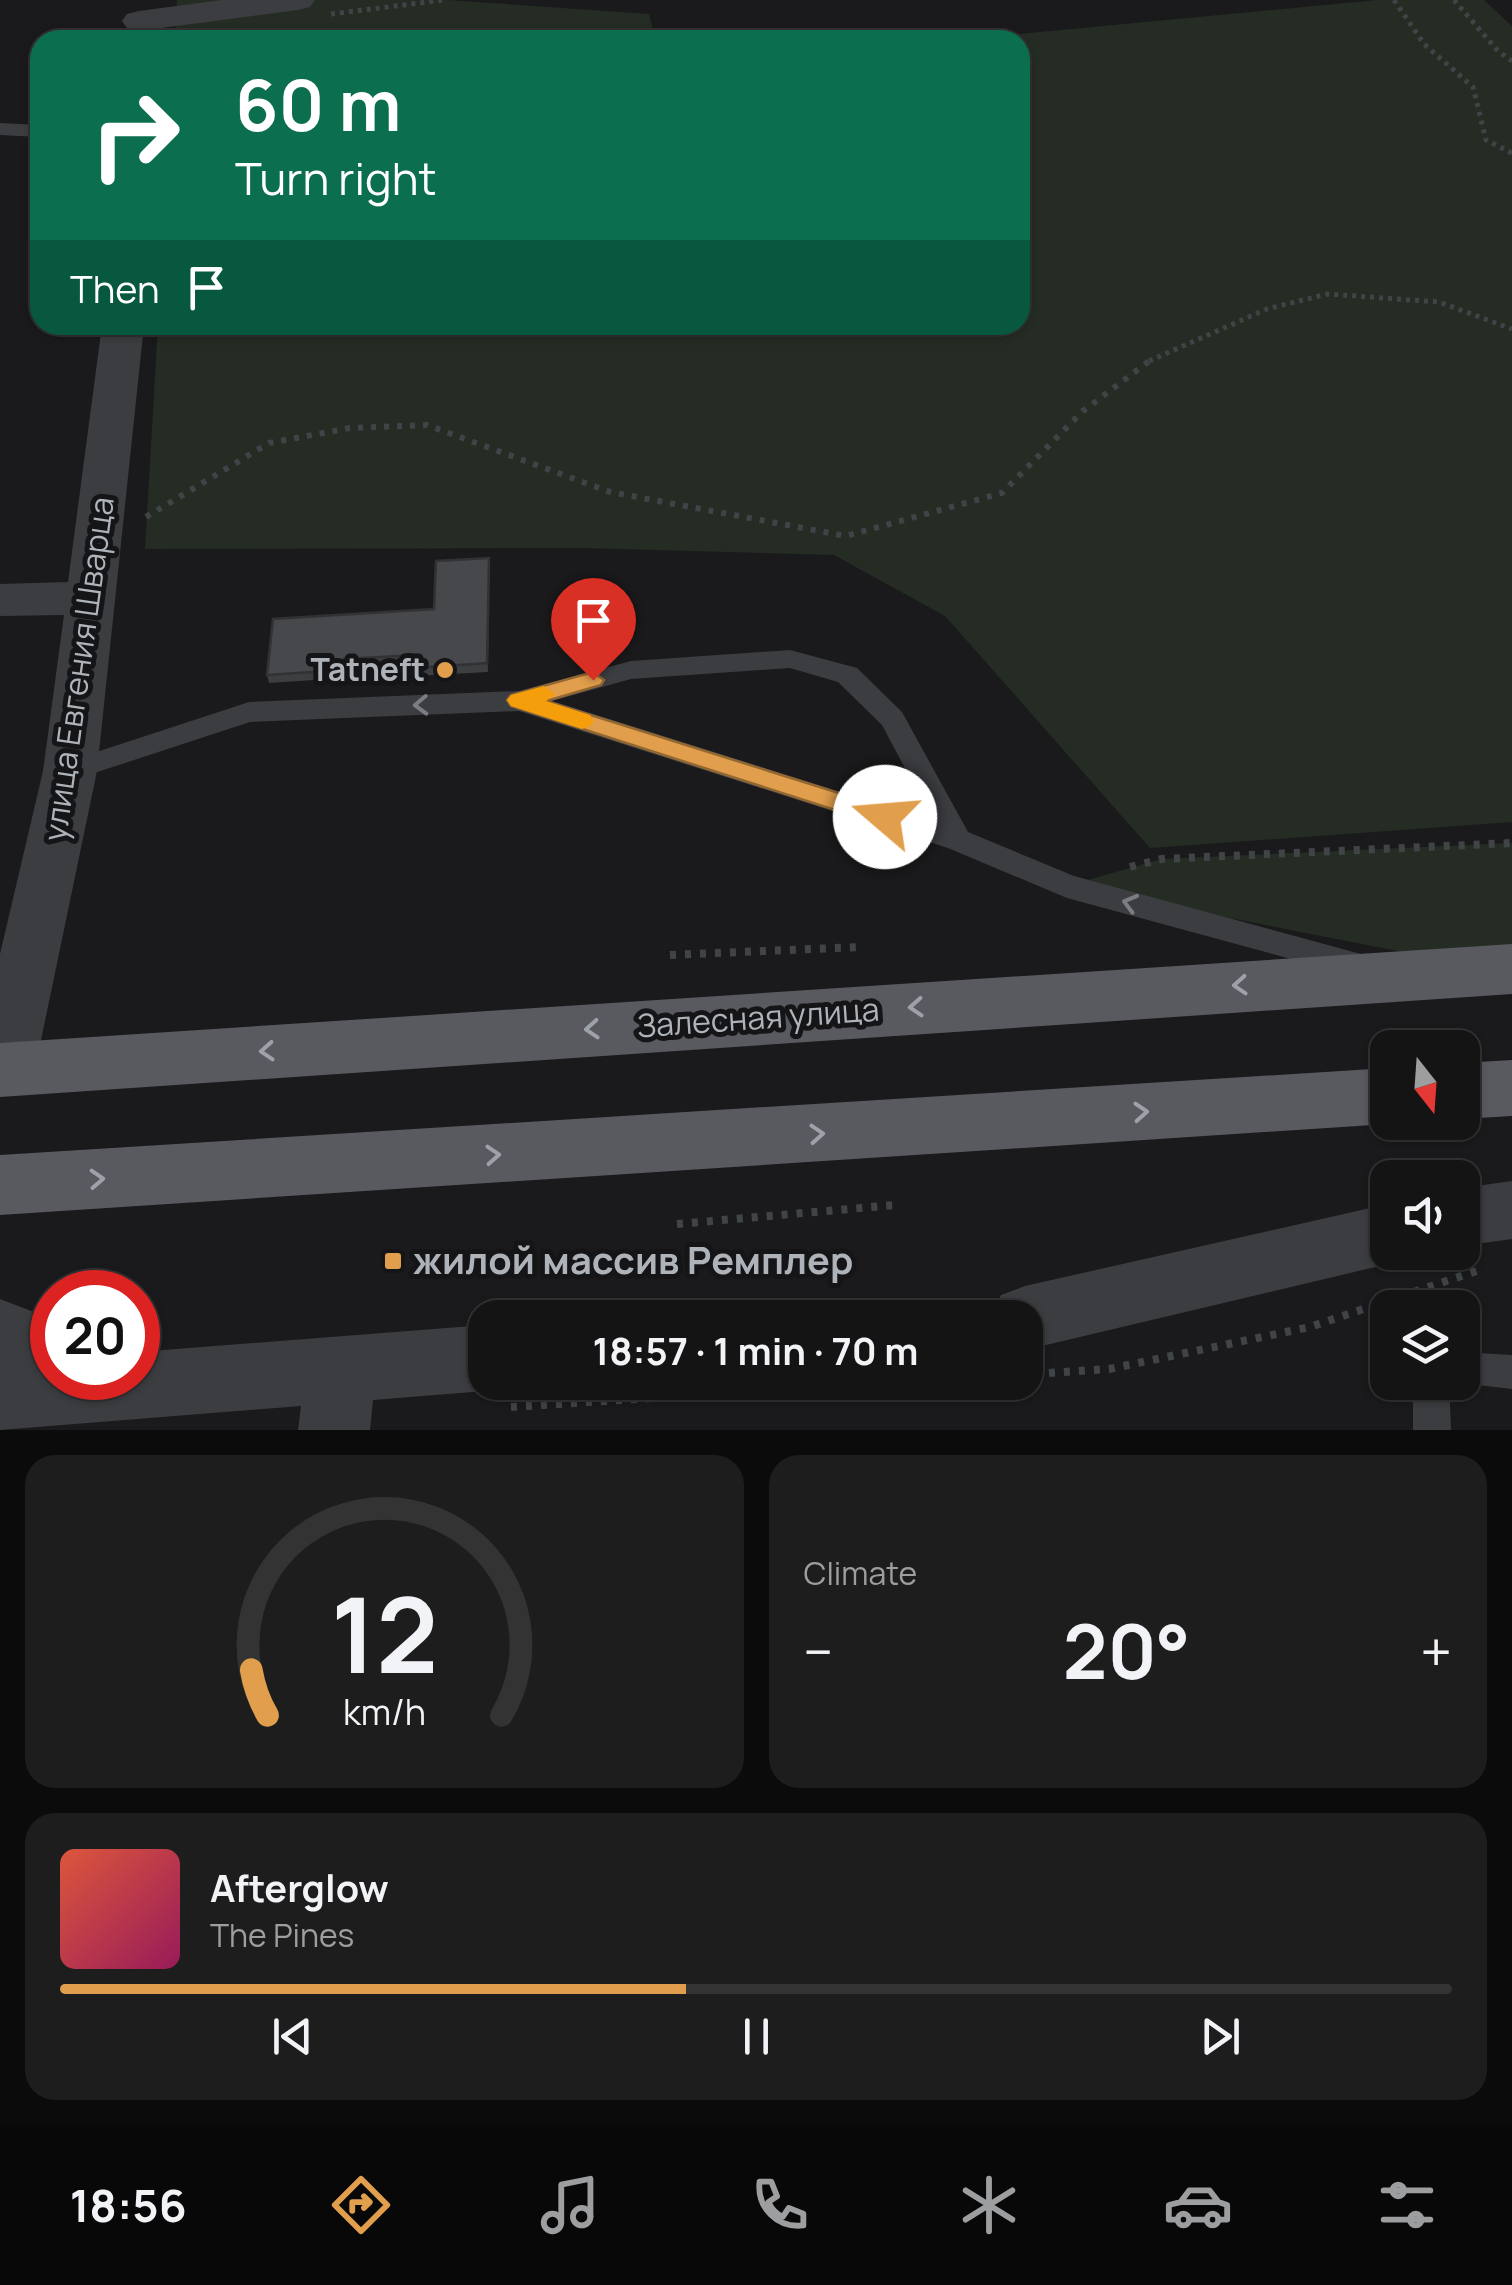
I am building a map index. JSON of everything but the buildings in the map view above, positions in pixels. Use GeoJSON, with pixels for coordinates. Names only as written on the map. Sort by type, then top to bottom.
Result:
{"type":"FeatureCollection","features":[{"type":"Feature","properties":{"kind":"main road","name":"Залесная улица"},"geometry":{"type":"LineString","coordinates":[[2,1070],[1512,969]]}},
{"type":"Feature","properties":{"kind":"main road"},"geometry":{"type":"LineString","coordinates":[[1480,1090],[1512,1088]]}},
{"type":"Feature","properties":{"kind":"main road"},"geometry":{"type":"LineString","coordinates":[[0,1185],[1370,1097]]}},
{"type":"Feature","properties":{"kind":"street"},"geometry":{"type":"LineString","coordinates":[[139,20],[298,0]]}},
{"type":"Feature","properties":{"kind":"street","name":"улица Евгения Шварца"},"geometry":{"type":"LineString","coordinates":[[2,1070],[70,771],[122,335]]}},
{"type":"Feature","properties":{"kind":"street"},"geometry":{"type":"LineString","coordinates":[[0,600],[92,598]]}},
{"type":"Feature","properties":{"kind":"street"},"geometry":{"type":"LineString","coordinates":[[1043,1314],[1370,1238]]}},
{"type":"Feature","properties":{"kind":"street"},"geometry":{"type":"LineString","coordinates":[[0,1331],[30,1343]]}},
{"type":"Feature","properties":{"kind":"street"},"geometry":{"type":"LineString","coordinates":[[160,1385],[337,1400],[468,1386]]}},
{"type":"Feature","properties":{"kind":"street"},"geometry":{"type":"LineString","coordinates":[[0,1397],[30,1393]]}},
{"type":"Feature","properties":{"kind":"lane"},"geometry":{"type":"LineString","coordinates":[[0,129],[30,130]]}},
{"type":"Feature","properties":{"kind":"lane"},"geometry":{"type":"LineString","coordinates":[[70,771],[249,712],[519,700],[630,670],[790,660],[847,675],[892,719],[958,840]]}},
{"type":"Feature","properties":{"kind":"lane"},"geometry":{"type":"LineString","coordinates":[[519,700],[958,840],[1066,886],[1393,974]]}},
{"type":"Feature","properties":{"kind":"lane"},"geometry":{"type":"LineString","coordinates":[[1480,1371],[1512,1372]]}},
{"type":"Feature","properties":{"kind":"lane"},"geometry":{"type":"LineString","coordinates":[[1431,1400],[1432,1430]]}},
{"type":"Feature","properties":{"kind":"path"},"geometry":{"type":"LineString","coordinates":[[1394,0],[1424,44],[1473,87],[1486,140],[1512,153]]}},
{"type":"Feature","properties":{"kind":"path"},"geometry":{"type":"LineString","coordinates":[[1454,0],[1498,51],[1512,61]]}},
{"type":"Feature","properties":{"kind":"path"},"geometry":{"type":"LineString","coordinates":[[99,544],[269,443],[350,428],[427,425],[610,492],[846,536],[1002,493],[1084,411],[1159,354],[1267,309],[1327,294],[1439,302],[1512,329]]}},
{"type":"Feature","properties":{"kind":"path"},"geometry":{"type":"LineString","coordinates":[[1066,886],[1161,859],[1512,843]]}},
{"type":"Feature","properties":{"kind":"path"},"geometry":{"type":"LineString","coordinates":[[670,955],[859,947]]}},
{"type":"Feature","properties":{"kind":"path"},"geometry":{"type":"LineString","coordinates":[[677,1224],[895,1206]]}},
{"type":"Feature","properties":{"kind":"path"},"geometry":{"type":"LineString","coordinates":[[1043,1374],[1109,1370],[1310,1328],[1488,1231]]}},
{"type":"Feature","properties":{"kind":"shaded area"},"geometry":{"type":"Polygon","coordinates":[[[177,0],[449,0],[649,14],[653,30],[176,30],[177,0]]]}},
{"type":"Feature","properties":{"kind":"shaded area"},"geometry":{"type":"Polygon","coordinates":[[[1377,0],[1484,0],[1512,26],[1512,822],[1150,848],[945,616],[834,555],[581,548],[145,549],[157,335],[1030,335],[1030,33],[1377,0]]]}},
{"type":"Feature","properties":{"kind":"shaded area"},"geometry":{"type":"Polygon","coordinates":[[[1512,843],[1512,948],[1413,954],[1067,886],[1161,859],[1512,843]]]}},
{"type":"Feature","properties":{"kind":"slow traffic"},"geometry":{"type":"LineString","coordinates":[[544,694],[519,700],[582,721]]}},
{"type":"Feature","properties":{"kind":"place","name":"Tatneft"},"geometry":{"type":"Point","coordinates":[445,670]}},
{"type":"Feature","properties":{"kind":"place","name":"жилой массив Ремплер"},"geometry":{"type":"Point","coordinates":[393,1261]}},
{"type":"Feature","properties":{"kind":"route"},"geometry":{"type":"LineString","coordinates":[[593,680],[519,700],[885,817]]}}]}
